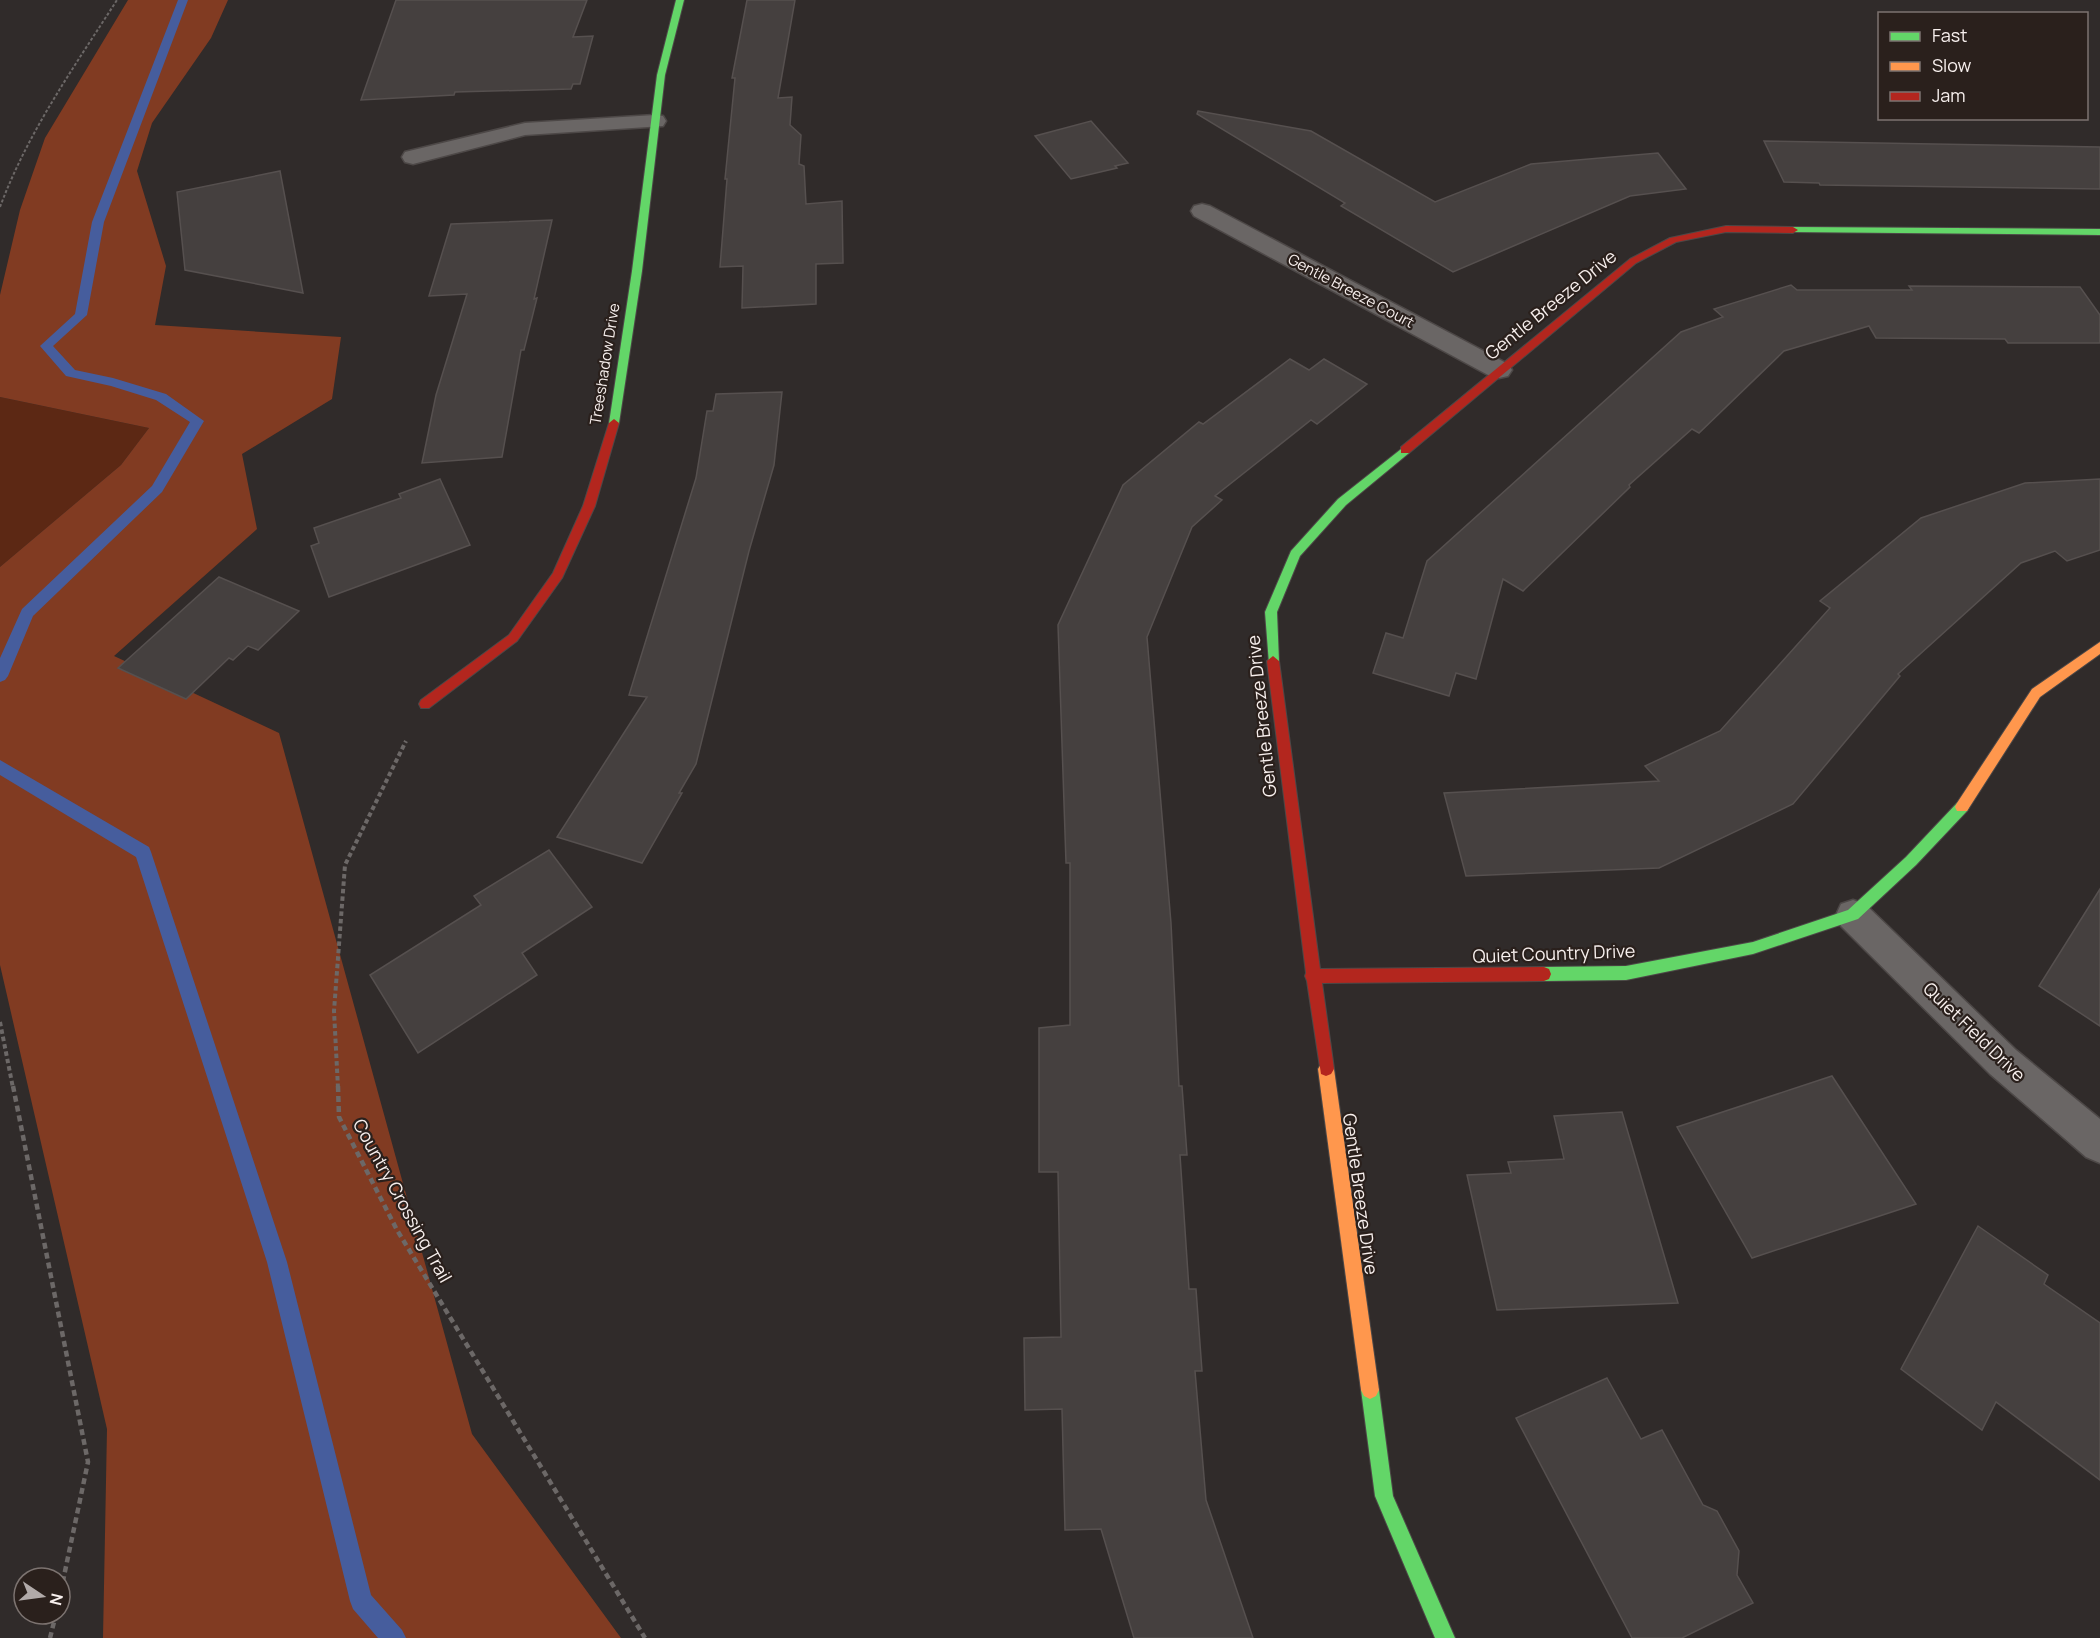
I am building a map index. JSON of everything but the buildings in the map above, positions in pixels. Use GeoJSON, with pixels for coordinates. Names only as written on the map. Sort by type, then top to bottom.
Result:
{"type":"FeatureCollection","features":[{"type":"Feature","properties":{"kind":"street","name":"Treeshadow Drive"},"geometry":{"type":"LineString","coordinates":[[425,704],[513,638],[558,575],[590,506],[615,420],[637,271],[661,75],[680,0]]}},
{"type":"Feature","properties":{"kind":"street"},"geometry":{"type":"LineString","coordinates":[[413,157],[525,129],[655,121]]}},
{"type":"Feature","properties":{"kind":"street","name":"Gentle Breeze Court"},"geometry":{"type":"LineString","coordinates":[[1202,211],[1499,370]]}},
{"type":"Feature","properties":{"kind":"street","name":"Gentle Breeze Drive"},"geometry":{"type":"LineString","coordinates":[[1445,1638],[1384,1496],[1312,976],[1273,675],[1271,612],[1295,554],[1342,502],[1499,370],[1633,261],[1673,240],[1726,229],[2100,232]]}},
{"type":"Feature","properties":{"kind":"street","name":"Quiet Country Drive"},"geometry":{"type":"LineString","coordinates":[[1312,976],[1626,973],[1753,948],[1853,915],[1911,861],[1967,801],[2036,693],[2081,658],[2100,647]]}},
{"type":"Feature","properties":{"kind":"street","name":"Quiet Field Drive"},"geometry":{"type":"LineString","coordinates":[[1853,915],[2003,1062],[2100,1144]]}},
{"type":"Feature","properties":{"kind":"path"},"geometry":{"type":"LineString","coordinates":[[0,207],[8,183],[45,116],[117,0]]}},
{"type":"Feature","properties":{"kind":"path","name":"Country Crossing Trail"},"geometry":{"type":"LineString","coordinates":[[425,704],[345,865],[334,1011],[339,1117],[397,1230],[645,1638]]}},
{"type":"Feature","properties":{"kind":"path"},"geometry":{"type":"LineString","coordinates":[[0,1022],[88,1462],[66,1566]]}},
{"type":"Feature","properties":{"kind":"shaded area"},"geometry":{"type":"Polygon","coordinates":[[[128,0],[228,0],[211,38],[152,123],[137,171],[166,266],[155,325],[341,337],[332,399],[242,454],[257,529],[114,656],[279,733],[472,1434],[621,1638],[103,1638],[107,1429],[0,965],[0,567],[121,465],[149,428],[0,397],[0,295],[20,210],[45,138],[128,0]]]}},
{"type":"Feature","properties":{"kind":"shaded area"},"geometry":{"type":"Polygon","coordinates":[[[0,397],[149,428],[121,465],[0,567],[0,397]]]}},
{"type":"Feature","properties":{"kind":"waterway"},"geometry":{"type":"LineString","coordinates":[[0,676],[27,613],[157,489],[197,421],[161,397],[113,382],[71,373],[46,346],[81,315],[98,222],[183,0]]}},
{"type":"Feature","properties":{"kind":"waterway"},"geometry":{"type":"LineString","coordinates":[[0,767],[143,852],[277,1262],[361,1601],[394,1638]]}},
{"type":"Feature","properties":{"kind":"traffic: fast"},"geometry":{"type":"LineString","coordinates":[[614,423],[637,271],[661,75],[680,0]]}},
{"type":"Feature","properties":{"kind":"traffic: fast"},"geometry":{"type":"LineString","coordinates":[[1793,230],[2100,232]]}},
{"type":"Feature","properties":{"kind":"traffic: fast"},"geometry":{"type":"LineString","coordinates":[[1273,661],[1271,612],[1295,554],[1342,502],[1405,450]]}},
{"type":"Feature","properties":{"kind":"traffic: fast"},"geometry":{"type":"LineString","coordinates":[[1544,974],[1626,973],[1753,948],[1853,915],[1911,861],[1962,807]]}},
{"type":"Feature","properties":{"kind":"traffic: fast"},"geometry":{"type":"LineString","coordinates":[[1370,1390],[1384,1496],[1445,1638]]}},
{"type":"Feature","properties":{"kind":"traffic: slow"},"geometry":{"type":"LineString","coordinates":[[1962,807],[2036,693],[2100,647]]}},
{"type":"Feature","properties":{"kind":"traffic: slow"},"geometry":{"type":"LineString","coordinates":[[1326,1069],[1370,1390]]}},
{"type":"Feature","properties":{"kind":"traffic: jam"},"geometry":{"type":"LineString","coordinates":[[1405,450],[1633,261],[1673,240],[1726,229],[1793,230]]}},
{"type":"Feature","properties":{"kind":"traffic: jam"},"geometry":{"type":"LineString","coordinates":[[425,704],[513,638],[558,575],[589,506],[614,423]]}},
{"type":"Feature","properties":{"kind":"traffic: jam"},"geometry":{"type":"LineString","coordinates":[[1273,661],[1326,1069]]}},
{"type":"Feature","properties":{"kind":"traffic: jam"},"geometry":{"type":"LineString","coordinates":[[1312,976],[1544,974]]}}]}
